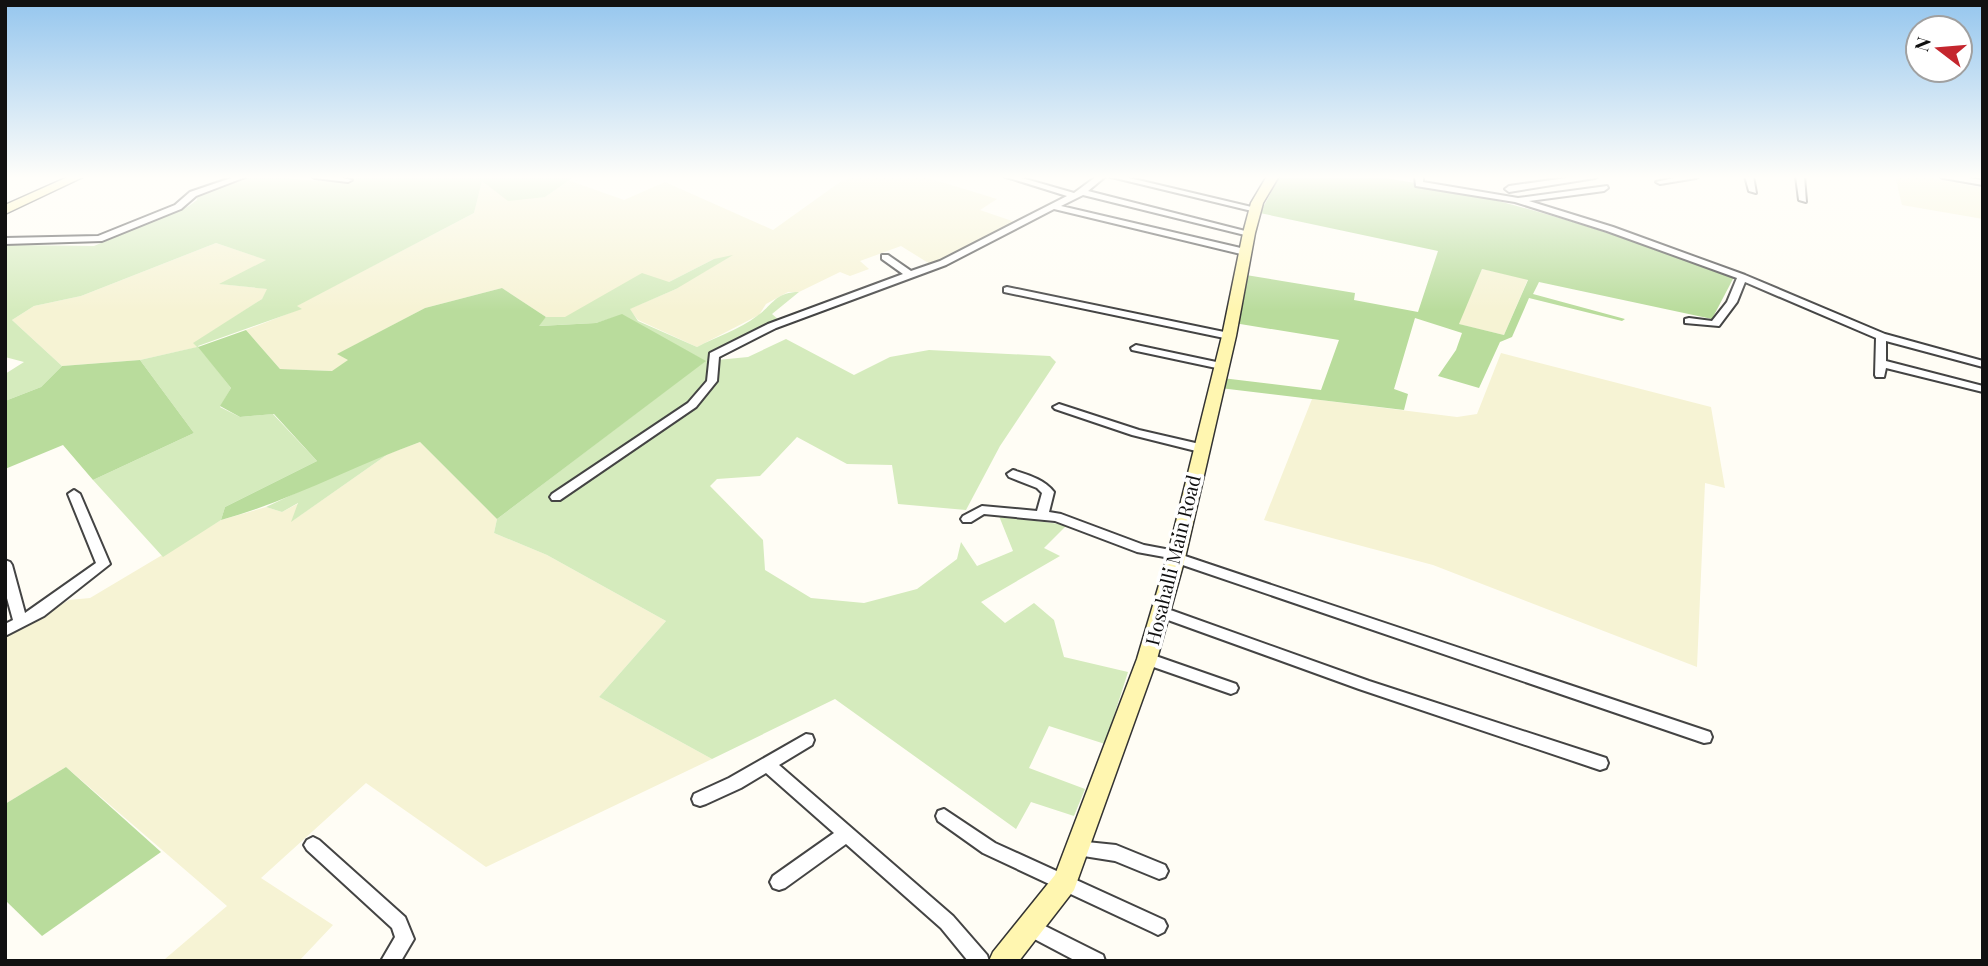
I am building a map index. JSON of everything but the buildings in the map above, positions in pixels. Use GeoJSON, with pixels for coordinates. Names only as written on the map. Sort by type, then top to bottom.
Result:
{"type":"FeatureCollection","features":[{"type":"Feature","properties":{"kind":"street"},"geometry":{"type":"LineString","coordinates":[[5,241],[78,242],[113,235],[145,221]]}},
{"type":"Feature","properties":{"kind":"street"},"geometry":{"type":"LineString","coordinates":[[556,497],[692,405],[712,381],[714,355],[772,326],[943,263],[1027,221]]}},
{"type":"Feature","properties":{"kind":"street"},"geometry":{"type":"LineString","coordinates":[[1132,221],[1247,242]]}},
{"type":"Feature","properties":{"kind":"street"},"geometry":{"type":"LineString","coordinates":[[1174,221],[1247,242]]}},
{"type":"Feature","properties":{"kind":"street","name":"Hosahalli Main Road"},"geometry":{"type":"LineString","coordinates":[[1002,961],[1065,882],[1147,659],[1176,557],[1229,336],[1253,221]]}},
{"type":"Feature","properties":{"kind":"street"},"geometry":{"type":"LineString","coordinates":[[1584,221],[1742,277],[1881,336],[1983,364]]}},
{"type":"Feature","properties":{"kind":"street"},"geometry":{"type":"LineString","coordinates":[[885,257],[909,275]]}},
{"type":"Feature","properties":{"kind":"street"},"geometry":{"type":"LineString","coordinates":[[1689,321],[1715,324],[1732,302],[1742,277]]}},
{"type":"Feature","properties":{"kind":"street"},"geometry":{"type":"LineString","coordinates":[[1007,290],[1229,336]]}},
{"type":"Feature","properties":{"kind":"street"},"geometry":{"type":"LineString","coordinates":[[1881,336],[1880,369],[1983,389]]}},
{"type":"Feature","properties":{"kind":"street"},"geometry":{"type":"LineString","coordinates":[[1136,348],[1221,366]]}},
{"type":"Feature","properties":{"kind":"street"},"geometry":{"type":"LineString","coordinates":[[1059,407],[1136,433],[1200,448]]}},
{"type":"Feature","properties":{"kind":"street"},"geometry":{"type":"LineString","coordinates":[[1013,474],[1041,485],[1048,492],[1042,515]]}},
{"type":"Feature","properties":{"kind":"street"},"geometry":{"type":"LineString","coordinates":[[5,631],[103,564],[74,494]]}},
{"type":"Feature","properties":{"kind":"street"},"geometry":{"type":"LineString","coordinates":[[967,519],[982,510],[991,510],[1042,515],[1081,524],[1142,549],[1176,557],[1704,737]]}},
{"type":"Feature","properties":{"kind":"street"},"geometry":{"type":"LineString","coordinates":[[5,565],[20,623]]}},
{"type":"Feature","properties":{"kind":"street"},"geometry":{"type":"LineString","coordinates":[[1162,612],[1364,685],[1600,764]]}},
{"type":"Feature","properties":{"kind":"street"},"geometry":{"type":"LineString","coordinates":[[1147,659],[1231,688]]}},
{"type":"Feature","properties":{"kind":"street"},"geometry":{"type":"LineString","coordinates":[[700,799],[806,740]]}},
{"type":"Feature","properties":{"kind":"street"},"geometry":{"type":"LineString","coordinates":[[766,764],[844,835],[947,922],[980,961]]}},
{"type":"Feature","properties":{"kind":"street"},"geometry":{"type":"LineString","coordinates":[[944,816],[989,848],[1158,926]]}},
{"type":"Feature","properties":{"kind":"street"},"geometry":{"type":"LineString","coordinates":[[779,882],[844,835]]}},
{"type":"Feature","properties":{"kind":"street"},"geometry":{"type":"LineString","coordinates":[[313,845],[400,923],[405,939],[390,961]]}},
{"type":"Feature","properties":{"kind":"street"},"geometry":{"type":"LineString","coordinates":[[1077,849],[1116,853],[1159,871]]}},
{"type":"Feature","properties":{"kind":"street"},"geometry":{"type":"LineString","coordinates":[[1029,927],[1097,961]]}},
{"type":"Feature","properties":{"kind":"shaded area"},"geometry":{"type":"Polygon","coordinates":[[[459,221],[753,221],[773,230],[785,221],[1015,222],[930,264],[901,246],[860,261],[869,269],[850,276],[840,272],[799,292],[788,292],[766,304],[759,315],[697,347],[638,320],[629,309],[676,289],[714,259],[669,282],[603,297],[565,318],[546,317],[502,288],[425,308],[338,354],[349,360],[333,371],[280,369],[246,330],[300,309],[296,306],[459,221]]]}},
{"type":"Feature","properties":{"kind":"shaded area"},"geometry":{"type":"Polygon","coordinates":[[[216,243],[267,260],[221,284],[268,289],[262,299],[194,343],[198,347],[140,360],[62,366],[12,320],[34,306],[81,296],[216,243]]]}},
{"type":"Feature","properties":{"kind":"shaded area"},"geometry":{"type":"Polygon","coordinates":[[[1482,269],[1528,279],[1504,335],[1458,324],[1482,269]]]}},
{"type":"Feature","properties":{"kind":"shaded area"},"geometry":{"type":"Polygon","coordinates":[[[1501,353],[1711,407],[1725,488],[1705,483],[1697,667],[1433,565],[1264,520],[1312,399],[1457,417],[1477,414],[1501,353]]]}},
{"type":"Feature","properties":{"kind":"shaded area"},"geometry":{"type":"Polygon","coordinates":[[[420,442],[497,519],[494,533],[547,555],[666,621],[599,697],[712,759],[486,867],[366,783],[261,878],[333,925],[299,961],[169,961],[165,959],[227,906],[66,767],[5,804],[5,637],[69,600],[90,598],[221,520],[266,507],[282,512],[299,503],[292,521],[388,454],[420,442]]]}},
{"type":"Feature","properties":{"kind":"green space"},"geometry":{"type":"Polygon","coordinates":[[[153,221],[459,221],[297,306],[302,309],[198,346],[231,388],[220,407],[240,417],[273,414],[317,461],[225,507],[221,520],[163,557],[93,480],[194,433],[140,360],[197,347],[193,343],[262,299],[267,289],[219,284],[266,260],[216,243],[81,296],[34,306],[12,320],[62,366],[41,387],[5,401],[5,374],[24,362],[5,357],[5,245],[94,246],[153,221]]]}},
{"type":"Feature","properties":{"kind":"green space"},"geometry":{"type":"Polygon","coordinates":[[[1298,221],[1568,221],[1734,277],[1712,319],[1539,282],[1533,294],[1625,319],[1622,321],[1529,298],[1512,337],[1500,342],[1479,388],[1438,376],[1456,350],[1462,333],[1415,318],[1394,389],[1408,394],[1404,410],[1220,388],[1222,378],[1321,390],[1339,340],[1234,323],[1246,275],[1355,293],[1354,300],[1418,312],[1438,251],[1298,221]],[[1482,269],[1459,324],[1504,335],[1528,280],[1482,269]]]}},
{"type":"Feature","properties":{"kind":"green space"},"geometry":{"type":"Polygon","coordinates":[[[733,255],[676,289],[630,309],[638,321],[697,347],[750,321],[779,297],[799,292],[772,314],[779,320],[714,353],[707,361],[748,357],[786,339],[854,375],[890,357],[929,350],[1050,356],[1056,362],[1000,446],[966,510],[898,504],[892,465],[847,464],[797,437],[760,476],[717,479],[710,486],[763,540],[765,570],[811,598],[864,603],[917,589],[957,559],[961,542],[977,566],[1013,551],[999,516],[1067,525],[1044,548],[1060,556],[981,602],[1005,623],[1034,603],[1054,620],[1064,657],[1128,672],[1105,744],[1049,726],[1029,768],[1085,789],[1074,816],[1031,802],[1016,829],[835,699],[712,759],[599,697],[666,621],[547,555],[494,533],[497,519],[705,361],[622,315],[596,323],[538,326],[546,317],[565,317],[642,273],[669,282],[714,259],[733,255]]]}},
{"type":"Feature","properties":{"kind":"green space"},"geometry":{"type":"Polygon","coordinates":[[[502,288],[546,317],[539,326],[596,323],[622,314],[706,361],[497,519],[420,442],[272,503],[221,520],[225,507],[317,461],[274,414],[240,417],[220,406],[231,388],[198,347],[246,330],[280,369],[332,371],[348,360],[337,354],[425,308],[502,288]]]}},
{"type":"Feature","properties":{"kind":"green space"},"geometry":{"type":"Polygon","coordinates":[[[140,360],[194,433],[93,480],[63,445],[5,469],[5,401],[41,387],[62,366],[140,360]]]}},
{"type":"Feature","properties":{"kind":"green space"},"geometry":{"type":"Polygon","coordinates":[[[388,454],[291,522],[298,503],[282,512],[266,507],[353,466],[388,454]]]}},
{"type":"Feature","properties":{"kind":"green space"},"geometry":{"type":"Polygon","coordinates":[[[66,767],[161,852],[42,936],[5,900],[5,804],[66,767]]]}}]}
